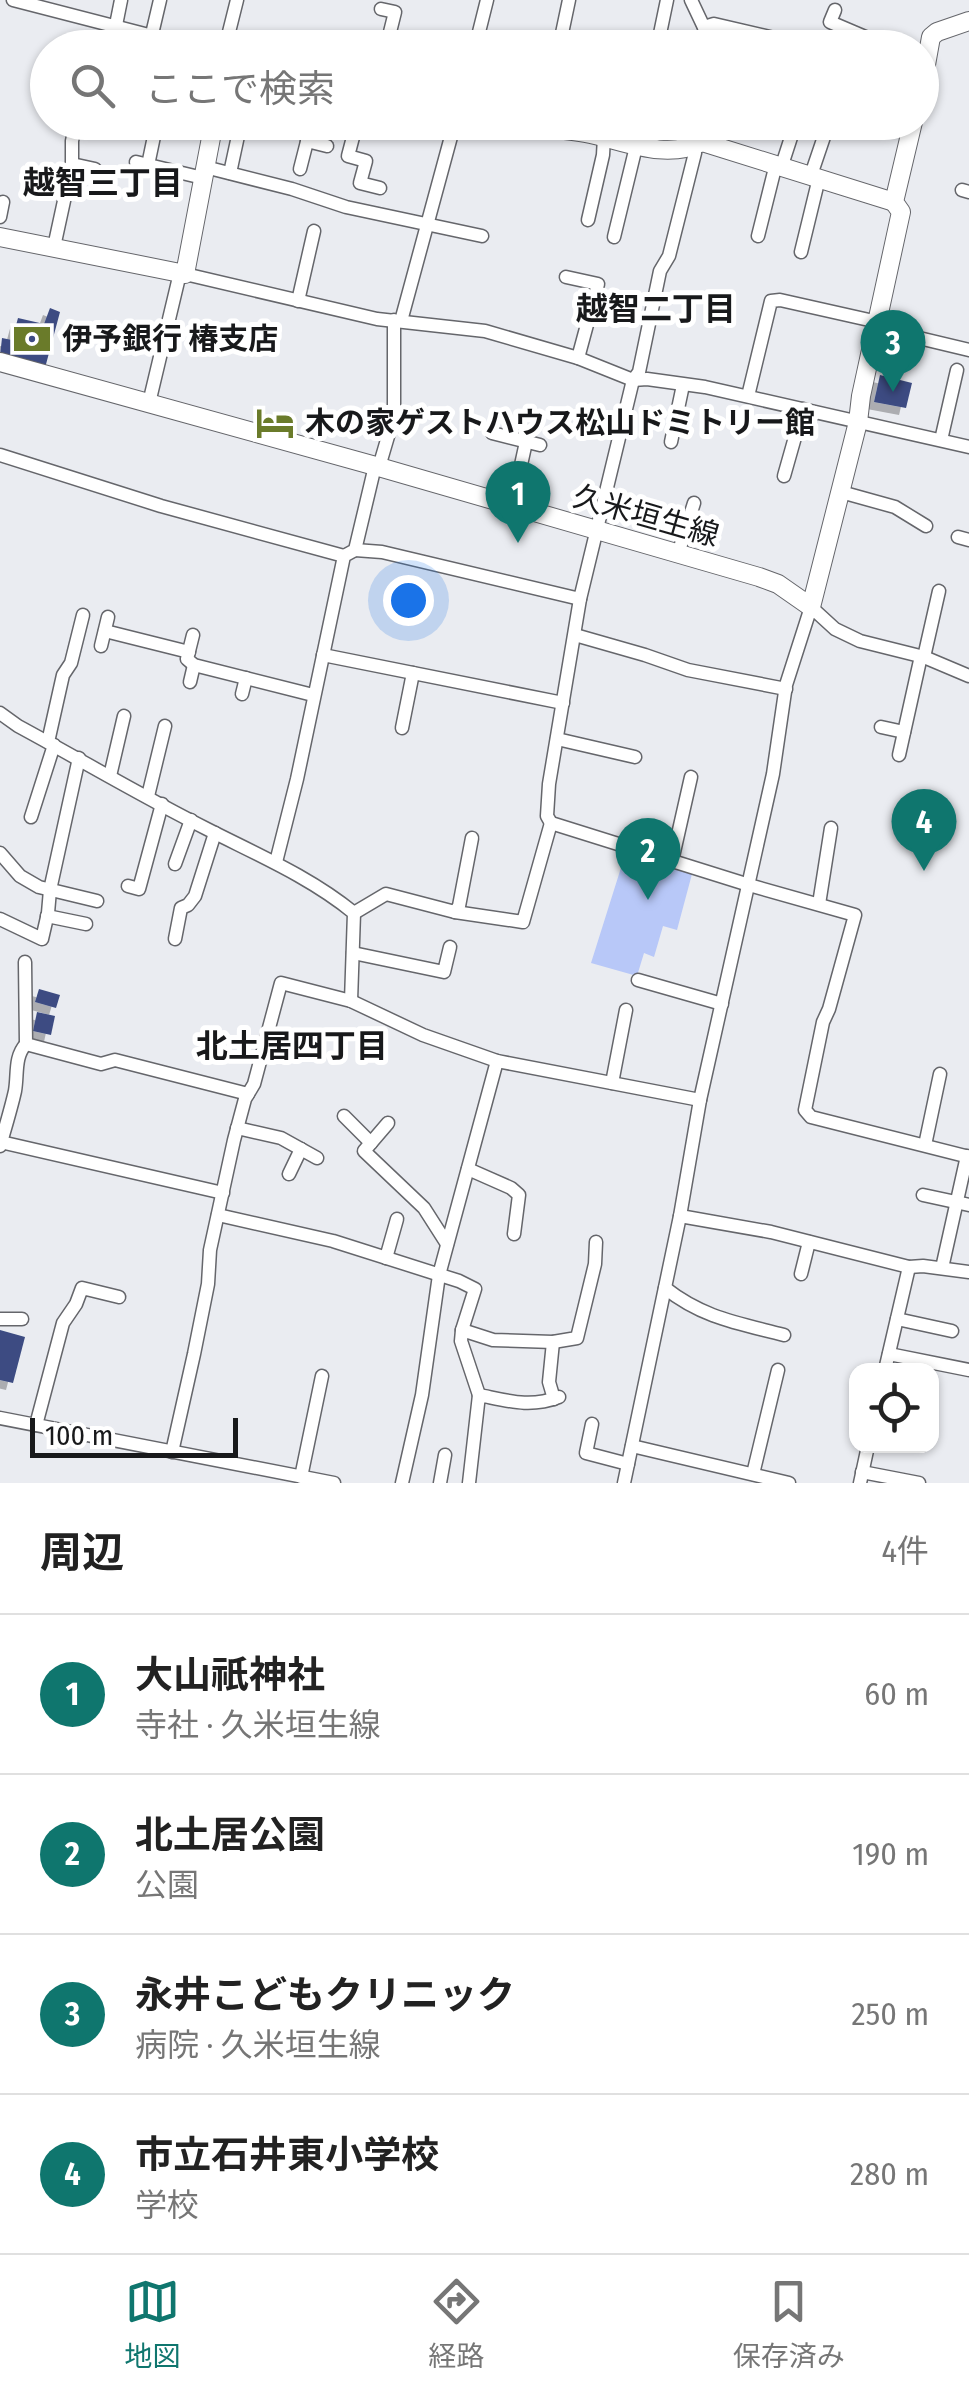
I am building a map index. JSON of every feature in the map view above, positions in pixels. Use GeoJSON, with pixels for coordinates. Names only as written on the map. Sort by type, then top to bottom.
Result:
{"type":"FeatureCollection","features":[{"type":"Feature","properties":{"kind":"main road"},"geometry":{"type":"LineString","coordinates":[[939,32],[969,22]]}},
{"type":"Feature","properties":{"kind":"main road"},"geometry":{"type":"LineString","coordinates":[[0,237],[182,274],[210,140]]}},
{"type":"Feature","properties":{"kind":"main road"},"geometry":{"type":"LineString","coordinates":[[616,140],[660,150],[689,140]]}},
{"type":"Feature","properties":{"kind":"main road"},"geometry":{"type":"LineString","coordinates":[[707,140],[894,202],[901,212],[858,422],[811,607]]}},
{"type":"Feature","properties":{"kind":"main road"},"geometry":{"type":"LineString","coordinates":[[894,202],[909,140]]}},
{"type":"Feature","properties":{"kind":"main road","name":"久米垣生線"},"geometry":{"type":"LineString","coordinates":[[0,362],[778,584],[811,607]]}},
{"type":"Feature","properties":{"kind":"street"},"geometry":{"type":"LineString","coordinates":[[14,0],[136,30]]}},
{"type":"Feature","properties":{"kind":"street"},"geometry":{"type":"LineString","coordinates":[[116,25],[121,0]]}},
{"type":"Feature","properties":{"kind":"street"},"geometry":{"type":"LineString","coordinates":[[153,30],[160,0]]}},
{"type":"Feature","properties":{"kind":"street"},"geometry":{"type":"LineString","coordinates":[[230,30],[238,0]]}},
{"type":"Feature","properties":{"kind":"street"},"geometry":{"type":"LineString","coordinates":[[479,30],[487,0]]}},
{"type":"Feature","properties":{"kind":"street"},"geometry":{"type":"LineString","coordinates":[[563,30],[569,0]]}},
{"type":"Feature","properties":{"kind":"street"},"geometry":{"type":"LineString","coordinates":[[661,30],[667,0]]}},
{"type":"Feature","properties":{"kind":"street"},"geometry":{"type":"LineString","coordinates":[[691,0],[705,30]]}},
{"type":"Feature","properties":{"kind":"street"},"geometry":{"type":"LineString","coordinates":[[382,9],[395,12],[390,30]]}},
{"type":"Feature","properties":{"kind":"street"},"geometry":{"type":"LineString","coordinates":[[836,10],[830,22],[849,30]]}},
{"type":"Feature","properties":{"kind":"street"},"geometry":{"type":"LineString","coordinates":[[704,27],[714,24],[740,30]]}},
{"type":"Feature","properties":{"kind":"street"},"geometry":{"type":"LineString","coordinates":[[54,248],[72,164],[72,140]]}},
{"type":"Feature","properties":{"kind":"street"},"geometry":{"type":"LineString","coordinates":[[151,140],[142,164],[230,173],[346,207],[482,236]]}},
{"type":"Feature","properties":{"kind":"street"},"geometry":{"type":"LineString","coordinates":[[230,173],[237,140]]}},
{"type":"Feature","properties":{"kind":"street"},"geometry":{"type":"LineString","coordinates":[[352,140],[348,156],[366,161],[360,183],[380,188]]}},
{"type":"Feature","properties":{"kind":"street"},"geometry":{"type":"LineString","coordinates":[[276,862],[322,655],[394,416],[398,321],[450,140]]}},
{"type":"Feature","properties":{"kind":"street"},"geometry":{"type":"LineString","coordinates":[[588,220],[604,140]]}},
{"type":"Feature","properties":{"kind":"street"},"geometry":{"type":"LineString","coordinates":[[614,237],[638,140]]}},
{"type":"Feature","properties":{"kind":"street"},"geometry":{"type":"LineString","coordinates":[[697,140],[669,256],[660,271],[639,372],[633,380],[580,598],[547,816],[551,822],[672,861],[855,915],[823,1022],[805,1110],[811,1117],[968,1156],[963,1204],[942,1268]]}},
{"type":"Feature","properties":{"kind":"street"},"geometry":{"type":"LineString","coordinates":[[758,236],[789,140]]}},
{"type":"Feature","properties":{"kind":"street"},"geometry":{"type":"LineString","coordinates":[[801,252],[825,140]]}},
{"type":"Feature","properties":{"kind":"street"},"geometry":{"type":"LineString","coordinates":[[300,169],[307,141],[328,146]]}},
{"type":"Feature","properties":{"kind":"street"},"geometry":{"type":"LineString","coordinates":[[72,164],[94,169]]}},
{"type":"Feature","properties":{"kind":"street"},"geometry":{"type":"LineString","coordinates":[[0,217],[4,202]]}},
{"type":"Feature","properties":{"kind":"street"},"geometry":{"type":"LineString","coordinates":[[298,301],[314,231]]}},
{"type":"Feature","properties":{"kind":"street"},"geometry":{"type":"LineString","coordinates":[[149,403],[182,274],[398,321],[486,331],[578,358],[633,380],[704,387],[969,447]]}},
{"type":"Feature","properties":{"kind":"street"},"geometry":{"type":"LineString","coordinates":[[566,277],[598,284],[578,358]]}},
{"type":"Feature","properties":{"kind":"street"},"geometry":{"type":"LineString","coordinates":[[748,396],[771,301],[780,300],[969,350]]}},
{"type":"Feature","properties":{"kind":"street"},"geometry":{"type":"LineString","coordinates":[[941,440],[957,370]]}},
{"type":"Feature","properties":{"kind":"street"},"geometry":{"type":"LineString","coordinates":[[671,442],[683,386]]}},
{"type":"Feature","properties":{"kind":"street"},"geometry":{"type":"LineString","coordinates":[[784,476],[802,409]]}},
{"type":"Feature","properties":{"kind":"street"},"geometry":{"type":"LineString","coordinates":[[492,433],[533,443],[512,506]]}},
{"type":"Feature","properties":{"kind":"street"},"geometry":{"type":"LineString","coordinates":[[0,455],[161,506],[350,553],[382,552],[580,598]]}},
{"type":"Feature","properties":{"kind":"street"},"geometry":{"type":"LineString","coordinates":[[841,492],[895,507],[926,526]]}},
{"type":"Feature","properties":{"kind":"street"},"geometry":{"type":"LineString","coordinates":[[678,554],[694,503]]}},
{"type":"Feature","properties":{"kind":"street"},"geometry":{"type":"LineString","coordinates":[[899,755],[939,591]]}},
{"type":"Feature","properties":{"kind":"street"},"geometry":{"type":"LineString","coordinates":[[624,1483],[700,1100],[774,774],[786,689],[811,607],[835,629],[860,641],[923,656],[969,676]]}},
{"type":"Feature","properties":{"kind":"street"},"geometry":{"type":"LineString","coordinates":[[32,817],[64,675],[72,663],[83,614]]}},
{"type":"Feature","properties":{"kind":"street"},"geometry":{"type":"LineString","coordinates":[[101,646],[107,624],[246,678],[313,695]]}},
{"type":"Feature","properties":{"kind":"street"},"geometry":{"type":"LineString","coordinates":[[574,635],[688,670],[786,689]]}},
{"type":"Feature","properties":{"kind":"street"},"geometry":{"type":"LineString","coordinates":[[190,682],[193,636]]}},
{"type":"Feature","properties":{"kind":"street"},"geometry":{"type":"LineString","coordinates":[[322,655],[563,703]]}},
{"type":"Feature","properties":{"kind":"street"},"geometry":{"type":"LineString","coordinates":[[402,728],[413,673]]}},
{"type":"Feature","properties":{"kind":"street"},"geometry":{"type":"LineString","coordinates":[[242,694],[246,678]]}},
{"type":"Feature","properties":{"kind":"street"},"geometry":{"type":"LineString","coordinates":[[0,713],[214,833],[276,862],[354,913]]}},
{"type":"Feature","properties":{"kind":"street"},"geometry":{"type":"LineString","coordinates":[[110,776],[124,716]]}},
{"type":"Feature","properties":{"kind":"street"},"geometry":{"type":"LineString","coordinates":[[148,796],[165,726]]}},
{"type":"Feature","properties":{"kind":"street"},"geometry":{"type":"LineString","coordinates":[[881,727],[904,732]]}},
{"type":"Feature","properties":{"kind":"street"},"geometry":{"type":"LineString","coordinates":[[557,739],[635,757]]}},
{"type":"Feature","properties":{"kind":"street"},"geometry":{"type":"LineString","coordinates":[[0,919],[42,939],[79,758]]}},
{"type":"Feature","properties":{"kind":"street"},"geometry":{"type":"LineString","coordinates":[[672,861],[690,777]]}},
{"type":"Feature","properties":{"kind":"street"},"geometry":{"type":"LineString","coordinates":[[128,886],[139,889],[162,804]]}},
{"type":"Feature","properties":{"kind":"street"},"geometry":{"type":"LineString","coordinates":[[176,864],[190,820]]}},
{"type":"Feature","properties":{"kind":"street"},"geometry":{"type":"LineString","coordinates":[[354,913],[386,894],[455,912],[523,922],[551,822]]}},
{"type":"Feature","properties":{"kind":"street"},"geometry":{"type":"LineString","coordinates":[[818,904],[832,828]]}},
{"type":"Feature","properties":{"kind":"street"},"geometry":{"type":"LineString","coordinates":[[175,940],[176,906],[188,905],[195,896],[214,833]]}},
{"type":"Feature","properties":{"kind":"street"},"geometry":{"type":"LineString","coordinates":[[455,912],[472,838]]}},
{"type":"Feature","properties":{"kind":"street"},"geometry":{"type":"LineString","coordinates":[[0,853],[20,876],[40,888],[98,901]]}},
{"type":"Feature","properties":{"kind":"street"},"geometry":{"type":"LineString","coordinates":[[351,1000],[354,913]]}},
{"type":"Feature","properties":{"kind":"street"},"geometry":{"type":"LineString","coordinates":[[48,916],[86,924]]}},
{"type":"Feature","properties":{"kind":"street"},"geometry":{"type":"LineString","coordinates":[[353,954],[444,972],[450,948]]}},
{"type":"Feature","properties":{"kind":"street"},"geometry":{"type":"LineString","coordinates":[[25,962],[26,1044]]}},
{"type":"Feature","properties":{"kind":"street"},"geometry":{"type":"LineString","coordinates":[[638,980],[722,1004]]}},
{"type":"Feature","properties":{"kind":"street"},"geometry":{"type":"LineString","coordinates":[[172,1452],[237,1128],[254,1084],[282,983],[351,1000],[423,1035],[497,1062],[700,1100]]}},
{"type":"Feature","properties":{"kind":"street"},"geometry":{"type":"LineString","coordinates":[[612,1083],[626,1010]]}},
{"type":"Feature","properties":{"kind":"street"},"geometry":{"type":"LineString","coordinates":[[223,1194],[0,1144],[16,1087],[20,1048],[26,1044],[101,1064],[115,1060],[248,1094]]}},
{"type":"Feature","properties":{"kind":"street"},"geometry":{"type":"LineString","coordinates":[[402,1483],[422,1395],[439,1276],[497,1062]]}},
{"type":"Feature","properties":{"kind":"street"},"geometry":{"type":"LineString","coordinates":[[925,1145],[940,1074]]}},
{"type":"Feature","properties":{"kind":"street"},"geometry":{"type":"LineString","coordinates":[[344,1116],[372,1143]]}},
{"type":"Feature","properties":{"kind":"street"},"geometry":{"type":"LineString","coordinates":[[388,1123],[364,1151],[405,1180],[447,1244]]}},
{"type":"Feature","properties":{"kind":"street"},"geometry":{"type":"LineString","coordinates":[[237,1128],[281,1138],[317,1158]]}},
{"type":"Feature","properties":{"kind":"street"},"geometry":{"type":"LineString","coordinates":[[289,1174],[301,1149]]}},
{"type":"Feature","properties":{"kind":"street"},"geometry":{"type":"LineString","coordinates":[[468,1170],[519,1194],[514,1234]]}},
{"type":"Feature","properties":{"kind":"street"},"geometry":{"type":"LineString","coordinates":[[923,1195],[963,1204]]}},
{"type":"Feature","properties":{"kind":"street"},"geometry":{"type":"LineString","coordinates":[[218,1216],[333,1241],[476,1289],[462,1330],[463,1351],[479,1395],[469,1483]]}},
{"type":"Feature","properties":{"kind":"street"},"geometry":{"type":"LineString","coordinates":[[680,1216],[771,1232],[908,1267],[969,1272]]}},
{"type":"Feature","properties":{"kind":"street"},"geometry":{"type":"LineString","coordinates":[[386,1258],[397,1219]]}},
{"type":"Feature","properties":{"kind":"street"},"geometry":{"type":"LineString","coordinates":[[462,1330],[494,1340],[553,1342],[577,1338],[595,1264],[596,1242]]}},
{"type":"Feature","properties":{"kind":"street"},"geometry":{"type":"LineString","coordinates":[[801,1274],[809,1242]]}},
{"type":"Feature","properties":{"kind":"street"},"geometry":{"type":"LineString","coordinates":[[887,1363],[908,1267]]}},
{"type":"Feature","properties":{"kind":"street"},"geometry":{"type":"LineString","coordinates":[[36,1425],[63,1323],[82,1288],[120,1297]]}},
{"type":"Feature","properties":{"kind":"street"},"geometry":{"type":"LineString","coordinates":[[665,1288],[701,1312],[784,1336]]}},
{"type":"Feature","properties":{"kind":"street"},"geometry":{"type":"LineString","coordinates":[[0,1319],[22,1319]]}},
{"type":"Feature","properties":{"kind":"street"},"geometry":{"type":"LineString","coordinates":[[897,1319],[952,1331]]}},
{"type":"Feature","properties":{"kind":"street"},"geometry":{"type":"LineString","coordinates":[[479,1395],[530,1404],[556,1398],[549,1382],[553,1342]]}},
{"type":"Feature","properties":{"kind":"street"},"geometry":{"type":"LineString","coordinates":[[889,1354],[969,1370]]}},
{"type":"Feature","properties":{"kind":"street"},"geometry":{"type":"LineString","coordinates":[[753,1474],[778,1370]]}},
{"type":"Feature","properties":{"kind":"street"},"geometry":{"type":"LineString","coordinates":[[308,1480],[322,1376]]}},
{"type":"Feature","properties":{"kind":"street"},"geometry":{"type":"LineString","coordinates":[[0,1418],[282,1478],[334,1483]]}},
{"type":"Feature","properties":{"kind":"street"},"geometry":{"type":"LineString","coordinates":[[592,1424],[586,1453],[628,1464]]}},
{"type":"Feature","properties":{"kind":"street"},"geometry":{"type":"LineString","coordinates":[[632,1446],[788,1483]]}},
{"type":"Feature","properties":{"kind":"street"},"geometry":{"type":"LineString","coordinates":[[866,1453],[861,1478],[920,1483]]}},
{"type":"Feature","properties":{"kind":"street"},"geometry":{"type":"LineString","coordinates":[[440,1483],[445,1455]]}},
{"type":"Feature","properties":{"kind":"shaded area"},"geometry":{"type":"Polygon","coordinates":[[[625,855],[692,874],[677,930],[663,926],[654,957],[644,953],[637,976],[591,963],[625,855]]]}},
{"type":"Feature","properties":{"kind":"building","name":"伊予銀行 椿支店"},"geometry":{"type":"Polygon","coordinates":[[[50,308],[60,312],[45,368],[0,356],[2,338],[12,340],[18,318],[44,324],[50,308]]]}},
{"type":"Feature","properties":{"kind":"building"},"geometry":{"type":"Polygon","coordinates":[[[880,375],[912,383],[906,408],[874,402],[880,375]]]}},
{"type":"Feature","properties":{"kind":"building"},"geometry":{"type":"Polygon","coordinates":[[[39,989],[60,995],[56,1008],[35,1002],[39,989]]]}},
{"type":"Feature","properties":{"kind":"building"},"geometry":{"type":"Polygon","coordinates":[[[37,1012],[55,1016],[51,1035],[33,1031],[37,1012]]]}},
{"type":"Feature","properties":{"kind":"building"},"geometry":{"type":"Polygon","coordinates":[[[0,1330],[25,1337],[13,1383],[0,1380],[0,1330]]]}},
{"type":"Feature","properties":{"kind":"place","name":"伊予銀行 椿支店"},"geometry":{"type":"Point","coordinates":[32,339]}},
{"type":"Feature","properties":{"kind":"place","name":"永井こどもクリニック"},"geometry":{"type":"Point","coordinates":[893,392]}},
{"type":"Feature","properties":{"kind":"place","name":"木の家ゲストハウス松山ドミトリー館"},"geometry":{"type":"Point","coordinates":[275,423]}},
{"type":"Feature","properties":{"kind":"place","name":"大山祇神社"},"geometry":{"type":"Point","coordinates":[518,543]}},
{"type":"Feature","properties":{"kind":"place","name":"市立石井東小学校"},"geometry":{"type":"Point","coordinates":[924,871]}},
{"type":"Feature","properties":{"kind":"place","name":"北土居公園"},"geometry":{"type":"Point","coordinates":[648,900]}},
{"type":"Feature","properties":{"kind":"district","name":"越智三丁目"},"geometry":{"type":"Point","coordinates":[103,183]}},
{"type":"Feature","properties":{"kind":"district","name":"越智二丁目"},"geometry":{"type":"Point","coordinates":[656,309]}},
{"type":"Feature","properties":{"kind":"district","name":"北土居四丁目"},"geometry":{"type":"Point","coordinates":[292,1046]}}]}
